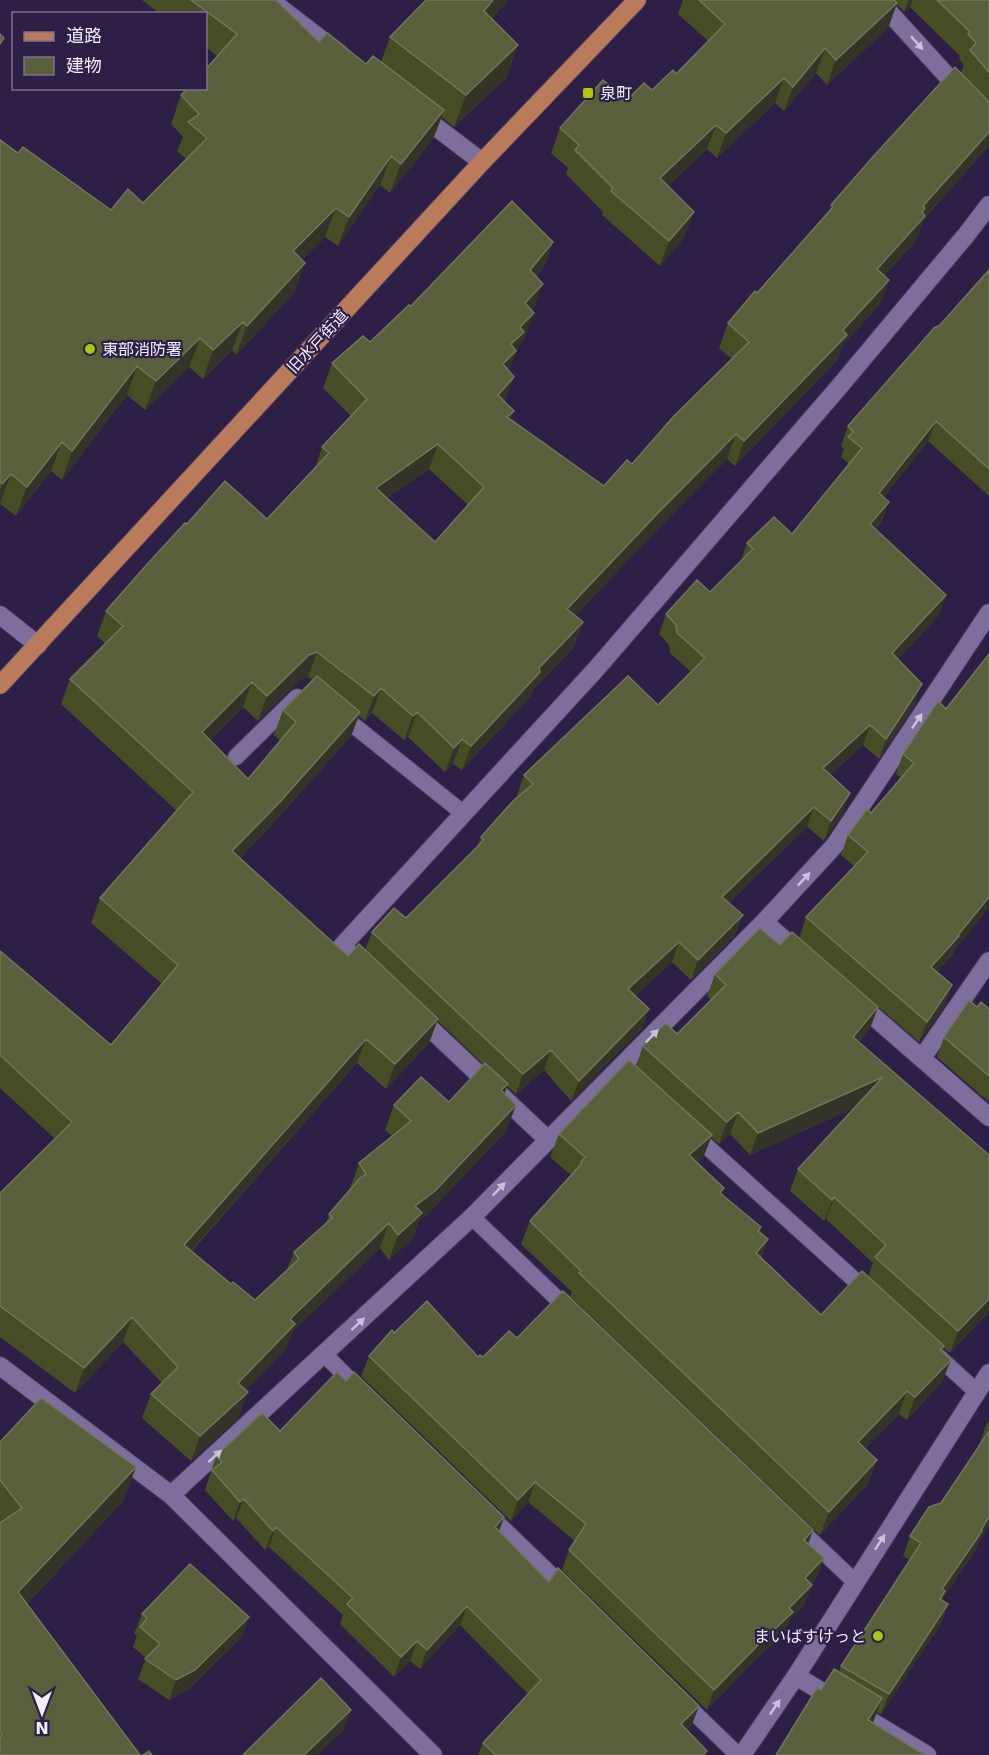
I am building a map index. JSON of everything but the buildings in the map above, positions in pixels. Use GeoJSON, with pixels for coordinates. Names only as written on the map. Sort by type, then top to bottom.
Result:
{"type":"FeatureCollection","features":[{"type":"Feature","properties":{"kind":"main road","name":"旧水戸街道"},"geometry":{"type":"LineString","coordinates":[[0,685],[482,162],[637,0]]}},
{"type":"Feature","properties":{"kind":"street"},"geometry":{"type":"LineString","coordinates":[[270,0],[353,63]]}},
{"type":"Feature","properties":{"kind":"street"},"geometry":{"type":"LineString","coordinates":[[878,0],[989,122]]}},
{"type":"Feature","properties":{"kind":"street"},"geometry":{"type":"LineString","coordinates":[[408,106],[482,162]]}},
{"type":"Feature","properties":{"kind":"street"},"geometry":{"type":"LineString","coordinates":[[376,978],[342,946],[597,668],[839,387],[989,205]]}},
{"type":"Feature","properties":{"kind":"street"},"geometry":{"type":"LineString","coordinates":[[171,1495],[472,1217],[547,1139],[625,1072],[835,845],[989,613]]}},
{"type":"Feature","properties":{"kind":"street"},"geometry":{"type":"LineString","coordinates":[[0,615],[38,645]]}},
{"type":"Feature","properties":{"kind":"street"},"geometry":{"type":"LineString","coordinates":[[764,922],[816,967]]}},
{"type":"Feature","properties":{"kind":"street"},"geometry":{"type":"LineString","coordinates":[[922,1058],[989,961]]}},
{"type":"Feature","properties":{"kind":"street"},"geometry":{"type":"LineString","coordinates":[[843,990],[989,1117]]}},
{"type":"Feature","properties":{"kind":"street"},"geometry":{"type":"LineString","coordinates":[[402,1002],[547,1139]]}},
{"type":"Feature","properties":{"kind":"street"},"geometry":{"type":"LineString","coordinates":[[0,1366],[171,1495],[433,1755]]}},
{"type":"Feature","properties":{"kind":"street"},"geometry":{"type":"LineString","coordinates":[[740,1755],[796,1676],[989,1373]]}},
{"type":"Feature","properties":{"kind":"street"},"geometry":{"type":"LineString","coordinates":[[796,1676],[927,1755]]}},
{"type":"Feature","properties":{"kind":"lane"},"geometry":{"type":"LineString","coordinates":[[236,757],[307,687],[463,813]]}},
{"type":"Feature","properties":{"kind":"lane"},"geometry":{"type":"LineString","coordinates":[[681,1123],[882,1305]]}},
{"type":"Feature","properties":{"kind":"lane"},"geometry":{"type":"LineString","coordinates":[[472,1217],[582,1323]]}},
{"type":"Feature","properties":{"kind":"lane"},"geometry":{"type":"LineString","coordinates":[[916,1337],[977,1392]]}},
{"type":"Feature","properties":{"kind":"lane"},"geometry":{"type":"LineString","coordinates":[[325,1355],[376,1405]]}},
{"type":"Feature","properties":{"kind":"lane"},"geometry":{"type":"LineString","coordinates":[[471,1497],[583,1605]]}},
{"type":"Feature","properties":{"kind":"lane"},"geometry":{"type":"LineString","coordinates":[[778,1509],[855,1582]]}},
{"type":"Feature","properties":{"kind":"lane"},"geometry":{"type":"LineString","coordinates":[[669,1688],[740,1755]]}},
{"type":"Feature","properties":{"kind":"place","name":"泉町"},"geometry":{"type":"Point","coordinates":[588,93]}},
{"type":"Feature","properties":{"kind":"place","name":"東部消防署"},"geometry":{"type":"Point","coordinates":[90,349]}},
{"type":"Feature","properties":{"kind":"place","name":"まいばすけっと"},"geometry":{"type":"Point","coordinates":[878,1636]}}]}
